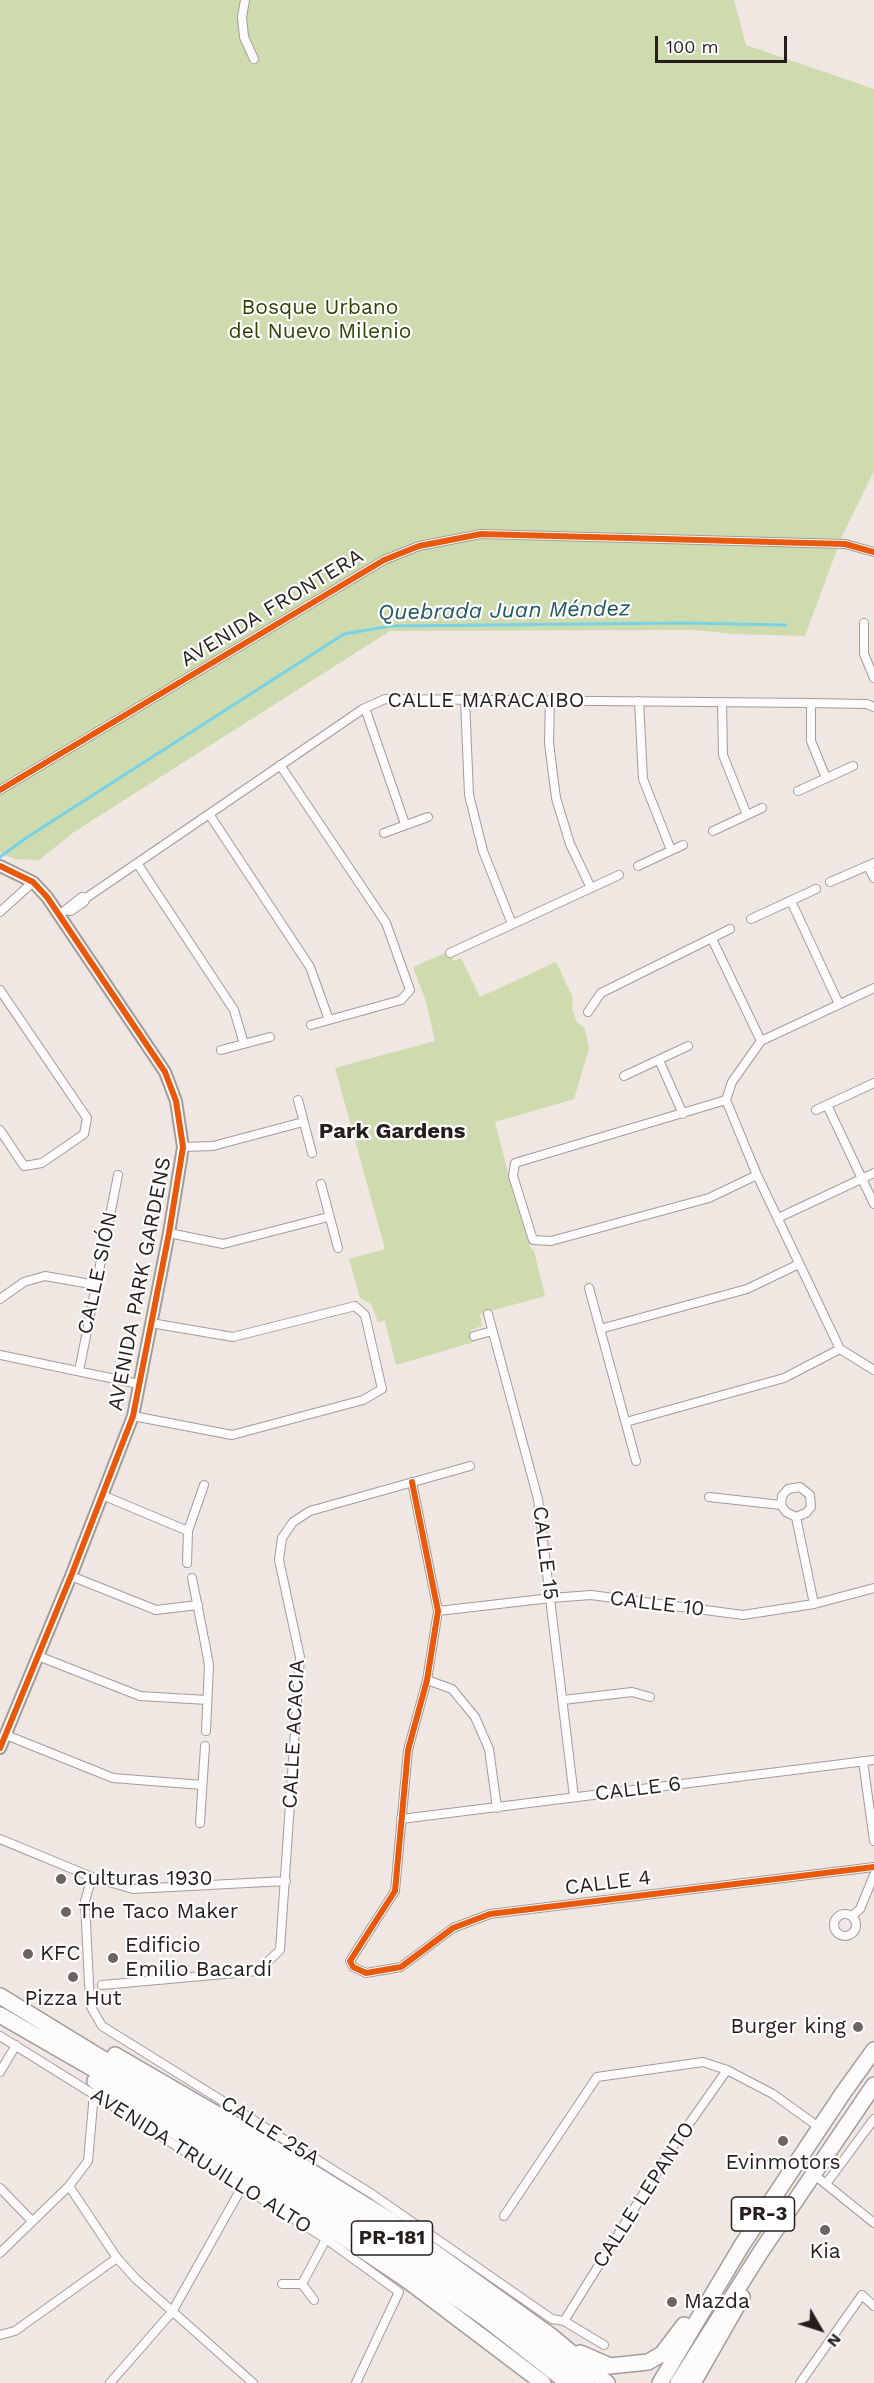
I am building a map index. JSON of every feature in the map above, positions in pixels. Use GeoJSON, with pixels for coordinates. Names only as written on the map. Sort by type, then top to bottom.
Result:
{"type":"FeatureCollection","features":[{"type":"Feature","properties":{"kind":"highway"},"geometry":{"type":"LineString","coordinates":[[0,1986],[20,2008]]}},
{"type":"Feature","properties":{"kind":"highway","name":"PR-181"},"geometry":{"type":"LineString","coordinates":[[0,1996],[63,2034],[408,2263],[509,2336],[568,2383]]}},
{"type":"Feature","properties":{"kind":"highway","name":"PR-181"},"geometry":{"type":"LineString","coordinates":[[0,2015],[182,2114],[343,2206],[423,2259],[517,2327],[587,2383]]}},
{"type":"Feature","properties":{"kind":"highway"},"geometry":{"type":"LineString","coordinates":[[0,2024],[328,2227],[407,2280],[543,2383]]}},
{"type":"Feature","properties":{"kind":"highway"},"geometry":{"type":"LineString","coordinates":[[63,2034],[106,2050],[324,2178],[390,2221],[550,2335],[588,2358],[610,2366],[648,2362],[662,2354],[712,2281],[742,2245]]}},
{"type":"Feature","properties":{"kind":"highway","name":"PR-3"},"geometry":{"type":"LineString","coordinates":[[660,2383],[742,2245],[874,2050]]}},
{"type":"Feature","properties":{"kind":"highway","name":"PR-3"},"geometry":{"type":"LineString","coordinates":[[678,2383],[812,2173],[874,2085]]}},
{"type":"Feature","properties":{"kind":"highway"},"geometry":{"type":"LineString","coordinates":[[693,2383],[737,2308],[762,2250]]}},
{"type":"Feature","properties":{"kind":"highway"},"geometry":{"type":"LineString","coordinates":[[550,2335],[607,2383]]}},
{"type":"Feature","properties":{"kind":"street"},"geometry":{"type":"LineString","coordinates":[[245,0],[242,17],[244,37],[254,59]]}},
{"type":"Feature","properties":{"kind":"street","name":"AVENIDA FRONTERA"},"geometry":{"type":"LineString","coordinates":[[0,790],[384,560],[419,546],[481,534],[845,544],[874,552]]}},
{"type":"Feature","properties":{"kind":"street"},"geometry":{"type":"LineString","coordinates":[[864,623],[864,654],[874,678]]}},
{"type":"Feature","properties":{"kind":"street","name":"CALLE MARACAIBO"},"geometry":{"type":"LineString","coordinates":[[63,913],[82,897],[86,898],[137,864],[365,708],[385,699],[811,703],[867,704],[874,707]]}},
{"type":"Feature","properties":{"kind":"street"},"geometry":{"type":"LineString","coordinates":[[465,699],[469,795],[483,851],[512,924]]}},
{"type":"Feature","properties":{"kind":"street"},"geometry":{"type":"LineString","coordinates":[[550,700],[549,743],[556,798],[570,844],[591,888]]}},
{"type":"Feature","properties":{"kind":"street"},"geometry":{"type":"LineString","coordinates":[[639,701],[643,779],[671,850]]}},
{"type":"Feature","properties":{"kind":"street"},"geometry":{"type":"LineString","coordinates":[[722,702],[723,755],[747,815]]}},
{"type":"Feature","properties":{"kind":"street"},"geometry":{"type":"LineString","coordinates":[[811,703],[811,741],[826,778]]}},
{"type":"Feature","properties":{"kind":"street"},"geometry":{"type":"LineString","coordinates":[[365,708],[405,824]]}},
{"type":"Feature","properties":{"kind":"street"},"geometry":{"type":"LineString","coordinates":[[280,765],[386,923],[410,990],[401,1000],[311,1025]]}},
{"type":"Feature","properties":{"kind":"street"},"geometry":{"type":"LineString","coordinates":[[798,791],[853,765]]}},
{"type":"Feature","properties":{"kind":"street"},"geometry":{"type":"LineString","coordinates":[[712,831],[762,808]]}},
{"type":"Feature","properties":{"kind":"street"},"geometry":{"type":"LineString","coordinates":[[208,814],[310,967],[329,1020]]}},
{"type":"Feature","properties":{"kind":"street"},"geometry":{"type":"LineString","coordinates":[[384,833],[428,817]]}},
{"type":"Feature","properties":{"kind":"street"},"geometry":{"type":"LineString","coordinates":[[638,866],[683,845]]}},
{"type":"Feature","properties":{"kind":"street"},"geometry":{"type":"LineString","coordinates":[[137,864],[234,1010],[244,1044]]}},
{"type":"Feature","properties":{"kind":"street"},"geometry":{"type":"LineString","coordinates":[[830,882],[871,864],[874,878]]}},
{"type":"Feature","properties":{"kind":"street","name":"AVENIDA PARK GARDENS"},"geometry":{"type":"LineString","coordinates":[[0,866],[33,882],[63,913],[165,1072],[176,1101],[183,1147],[169,1233],[133,1416],[71,1576],[0,1748]]}},
{"type":"Feature","properties":{"kind":"street"},"geometry":{"type":"LineString","coordinates":[[450,953],[619,875]]}},
{"type":"Feature","properties":{"kind":"street"},"geometry":{"type":"LineString","coordinates":[[0,912],[33,882]]}},
{"type":"Feature","properties":{"kind":"street"},"geometry":{"type":"LineString","coordinates":[[751,919],[816,889]]}},
{"type":"Feature","properties":{"kind":"street"},"geometry":{"type":"LineString","coordinates":[[791,902],[839,1004]]}},
{"type":"Feature","properties":{"kind":"street"},"geometry":{"type":"LineString","coordinates":[[588,1012],[601,993],[730,929]]}},
{"type":"Feature","properties":{"kind":"street"},"geometry":{"type":"LineString","coordinates":[[712,939],[761,1041]]}},
{"type":"Feature","properties":{"kind":"street"},"geometry":{"type":"LineString","coordinates":[[874,988],[761,1041],[732,1083],[726,1100],[757,1175],[840,1349],[874,1370]]}},
{"type":"Feature","properties":{"kind":"street"},"geometry":{"type":"LineString","coordinates":[[0,990],[87,1118],[84,1134],[42,1162],[24,1166],[0,1130]]}},
{"type":"Feature","properties":{"kind":"street"},"geometry":{"type":"LineString","coordinates":[[221,1050],[270,1037]]}},
{"type":"Feature","properties":{"kind":"street"},"geometry":{"type":"LineString","coordinates":[[624,1076],[688,1046]]}},
{"type":"Feature","properties":{"kind":"street"},"geometry":{"type":"LineString","coordinates":[[659,1060],[683,1114]]}},
{"type":"Feature","properties":{"kind":"street"},"geometry":{"type":"LineString","coordinates":[[816,1110],[874,1083]]}},
{"type":"Feature","properties":{"kind":"street"},"geometry":{"type":"LineString","coordinates":[[298,1100],[312,1153]]}},
{"type":"Feature","properties":{"kind":"street"},"geometry":{"type":"LineString","coordinates":[[726,1100],[515,1163],[513,1176],[533,1240],[551,1241],[709,1198],[757,1175]]}},
{"type":"Feature","properties":{"kind":"street"},"geometry":{"type":"LineString","coordinates":[[827,1105],[874,1204]]}},
{"type":"Feature","properties":{"kind":"street"},"geometry":{"type":"LineString","coordinates":[[183,1147],[213,1146],[303,1122]]}},
{"type":"Feature","properties":{"kind":"street"},"geometry":{"type":"LineString","coordinates":[[778,1218],[874,1173]]}},
{"type":"Feature","properties":{"kind":"street","name":"CALLE SIÓN"},"geometry":{"type":"LineString","coordinates":[[79,1371],[118,1175]]}},
{"type":"Feature","properties":{"kind":"street"},"geometry":{"type":"LineString","coordinates":[[321,1184],[338,1248]]}},
{"type":"Feature","properties":{"kind":"street"},"geometry":{"type":"LineString","coordinates":[[169,1233],[223,1244],[328,1217]]}},
{"type":"Feature","properties":{"kind":"street"},"geometry":{"type":"LineString","coordinates":[[600,1329],[747,1288],[799,1264]]}},
{"type":"Feature","properties":{"kind":"street"},"geometry":{"type":"LineString","coordinates":[[0,1299],[24,1282],[45,1276],[96,1285]]}},
{"type":"Feature","properties":{"kind":"street"},"geometry":{"type":"LineString","coordinates":[[589,1288],[636,1461]]}},
{"type":"Feature","properties":{"kind":"street"},"geometry":{"type":"LineString","coordinates":[[133,1416],[232,1435],[363,1400],[382,1389],[365,1315],[355,1306],[232,1337],[151,1323]]}},
{"type":"Feature","properties":{"kind":"street","name":"CALLE 15"},"geometry":{"type":"LineString","coordinates":[[488,1314],[538,1500],[574,1797]]}},
{"type":"Feature","properties":{"kind":"street"},"geometry":{"type":"LineString","coordinates":[[474,1336],[492,1331]]}},
{"type":"Feature","properties":{"kind":"street"},"geometry":{"type":"LineString","coordinates":[[626,1422],[784,1378],[840,1349]]}},
{"type":"Feature","properties":{"kind":"street"},"geometry":{"type":"LineString","coordinates":[[0,1355],[139,1384]]}},
{"type":"Feature","properties":{"kind":"street","name":"CALLE ACACIA"},"geometry":{"type":"LineString","coordinates":[[102,1985],[258,1971],[280,1950],[300,1657],[279,1560],[282,1538],[292,1522],[310,1511],[470,1466]]}},
{"type":"Feature","properties":{"kind":"street"},"geometry":{"type":"LineString","coordinates":[[401,1819],[408,1750],[428,1680],[438,1611],[412,1482]]}},
{"type":"Feature","properties":{"kind":"street"},"geometry":{"type":"LineString","coordinates":[[187,1563],[188,1531],[204,1485]]}},
{"type":"Feature","properties":{"kind":"street"},"geometry":{"type":"LineString","coordinates":[[800,1487],[810,1495],[811,1507],[806,1513],[796,1516],[786,1512],[781,1505],[782,1496],[788,1489],[800,1487]]}},
{"type":"Feature","properties":{"kind":"street"},"geometry":{"type":"LineString","coordinates":[[102,1495],[188,1531]]}},
{"type":"Feature","properties":{"kind":"street"},"geometry":{"type":"LineString","coordinates":[[709,1497],[781,1505]]}},
{"type":"Feature","properties":{"kind":"street"},"geometry":{"type":"LineString","coordinates":[[796,1516],[814,1604]]}},
{"type":"Feature","properties":{"kind":"street"},"geometry":{"type":"LineString","coordinates":[[71,1576],[156,1610],[198,1605]]}},
{"type":"Feature","properties":{"kind":"street"},"geometry":{"type":"LineString","coordinates":[[192,1578],[210,1665],[206,1731]]}},
{"type":"Feature","properties":{"kind":"street","name":"CALLE 10"},"geometry":{"type":"LineString","coordinates":[[438,1611],[591,1595],[743,1615],[814,1604],[874,1588]]}},
{"type":"Feature","properties":{"kind":"street"},"geometry":{"type":"LineString","coordinates":[[38,1656],[140,1696],[207,1700]]}},
{"type":"Feature","properties":{"kind":"street"},"geometry":{"type":"LineString","coordinates":[[428,1680],[452,1689],[475,1717],[489,1749],[497,1808]]}},
{"type":"Feature","properties":{"kind":"street"},"geometry":{"type":"LineString","coordinates":[[563,1700],[632,1692],[650,1697]]}},
{"type":"Feature","properties":{"kind":"street"},"geometry":{"type":"LineString","coordinates":[[6,1736],[113,1778],[202,1785]]}},
{"type":"Feature","properties":{"kind":"street"},"geometry":{"type":"LineString","coordinates":[[200,1823],[205,1746]]}},
{"type":"Feature","properties":{"kind":"street","name":"CALLE 6"},"geometry":{"type":"LineString","coordinates":[[401,1819],[874,1760]]}},
{"type":"Feature","properties":{"kind":"street"},"geometry":{"type":"LineString","coordinates":[[863,1761],[874,1841]]}},
{"type":"Feature","properties":{"kind":"street","name":"CALLE 4"},"geometry":{"type":"LineString","coordinates":[[401,1819],[395,1891],[350,1961],[352,1967],[366,1973],[401,1967],[453,1928],[490,1914],[874,1867]]}},
{"type":"Feature","properties":{"kind":"street"},"geometry":{"type":"LineString","coordinates":[[0,1839],[92,1877],[133,1889],[286,1881]]}},
{"type":"Feature","properties":{"kind":"street"},"geometry":{"type":"LineString","coordinates":[[852,1916],[860,1909],[874,1875]]}},
{"type":"Feature","properties":{"kind":"street","name":"CALLE 25A"},"geometry":{"type":"LineString","coordinates":[[92,1877],[85,1901],[88,1984],[91,2007],[102,2026],[372,2194],[552,2319],[564,2321],[604,2345]]}},
{"type":"Feature","properties":{"kind":"street","name":"AVENIDA TRUJILLO ALTO"},"geometry":{"type":"LineString","coordinates":[[0,2036],[326,2239],[399,2292],[356,2383]]}},
{"type":"Feature","properties":{"kind":"street"},"geometry":{"type":"LineString","coordinates":[[0,2072],[16,2045]]}},
{"type":"Feature","properties":{"kind":"street"},"geometry":{"type":"LineString","coordinates":[[504,2216],[597,2077],[703,2062],[727,2070],[773,2094],[820,2128]]}},
{"type":"Feature","properties":{"kind":"street","name":"CALLE LEPANTO"},"geometry":{"type":"LineString","coordinates":[[564,2321],[672,2148],[727,2070]]}},
{"type":"Feature","properties":{"kind":"street"},"geometry":{"type":"LineString","coordinates":[[0,2253],[69,2186],[90,2157],[93,2093]]}},
{"type":"Feature","properties":{"kind":"street"},"geometry":{"type":"LineString","coordinates":[[826,2184],[874,2119]]}},
{"type":"Feature","properties":{"kind":"street"},"geometry":{"type":"LineString","coordinates":[[812,2173],[874,2223]]}},
{"type":"Feature","properties":{"kind":"street"},"geometry":{"type":"LineString","coordinates":[[69,2186],[117,2258],[136,2279],[253,2383]]}},
{"type":"Feature","properties":{"kind":"street"},"geometry":{"type":"LineString","coordinates":[[110,2383],[172,2312],[242,2187]]}},
{"type":"Feature","properties":{"kind":"street"},"geometry":{"type":"LineString","coordinates":[[0,2188],[32,2221]]}},
{"type":"Feature","properties":{"kind":"street"},"geometry":{"type":"LineString","coordinates":[[302,2284],[326,2239]]}},
{"type":"Feature","properties":{"kind":"street"},"geometry":{"type":"LineString","coordinates":[[0,2335],[15,2331],[117,2258]]}},
{"type":"Feature","properties":{"kind":"street"},"geometry":{"type":"LineString","coordinates":[[282,2284],[302,2284]]}},
{"type":"Feature","properties":{"kind":"street"},"geometry":{"type":"LineString","coordinates":[[302,2284],[314,2300]]}},
{"type":"Feature","properties":{"kind":"street"},"geometry":{"type":"LineString","coordinates":[[800,2383],[862,2295],[874,2306]]}},
{"type":"Feature","properties":{"kind":"green space","name":"Bosque Urbano del Nuevo Milenio"},"geometry":{"type":"Polygon","coordinates":[[[0,0],[734,0],[746,45],[874,89],[874,471],[842,536],[805,636],[733,634],[696,630],[390,631],[74,832],[39,860],[15,859],[0,853],[0,0]]]}},
{"type":"Feature","properties":{"kind":"green space"},"geometry":{"type":"Polygon","coordinates":[[[447,952],[454,961],[461,958],[480,997],[556,962],[573,998],[572,1009],[577,1022],[585,1029],[589,1048],[574,1099],[495,1122],[512,1188],[530,1247],[534,1251],[545,1296],[480,1314],[482,1326],[471,1330],[474,1342],[396,1365],[385,1321],[378,1322],[371,1304],[360,1298],[349,1259],[385,1249],[335,1068],[435,1041],[426,1002],[413,967],[447,952]]]}},
{"type":"Feature","properties":{"kind":"waterway","name":"Quebrada Juan Méndez"},"geometry":{"type":"LineString","coordinates":[[0,857],[26,838],[344,634],[391,626],[683,623],[786,625]]}},
{"type":"Feature","properties":{"kind":"cycle path"},"geometry":{"type":"LineString","coordinates":[[0,790],[384,560],[419,546],[481,534],[845,544],[874,552]]}},
{"type":"Feature","properties":{"kind":"cycle path"},"geometry":{"type":"LineString","coordinates":[[0,866],[33,882],[47,897],[165,1072],[176,1101],[183,1147],[169,1233],[133,1416],[71,1576],[0,1748]]}},
{"type":"Feature","properties":{"kind":"cycle path"},"geometry":{"type":"LineString","coordinates":[[412,1482],[438,1611],[427,1680],[408,1750],[395,1891],[350,1961],[353,1967],[366,1973],[401,1967],[453,1928],[490,1914],[874,1867]]}},
{"type":"Feature","properties":{"kind":"place","name":"Culturas 1930"},"geometry":{"type":"Point","coordinates":[61,1879]}},
{"type":"Feature","properties":{"kind":"place","name":"The Taco Maker"},"geometry":{"type":"Point","coordinates":[66,1912]}},
{"type":"Feature","properties":{"kind":"place","name":"KFC"},"geometry":{"type":"Point","coordinates":[28,1954]}},
{"type":"Feature","properties":{"kind":"place","name":"Edificio Emilio Bacardí"},"geometry":{"type":"Point","coordinates":[113,1958]}},
{"type":"Feature","properties":{"kind":"place","name":"Pizza Hut"},"geometry":{"type":"Point","coordinates":[73,1977]}},
{"type":"Feature","properties":{"kind":"place","name":"Burger king"},"geometry":{"type":"Point","coordinates":[858,2027]}},
{"type":"Feature","properties":{"kind":"place","name":"Evinmotors"},"geometry":{"type":"Point","coordinates":[783,2141]}},
{"type":"Feature","properties":{"kind":"place","name":"Kia"},"geometry":{"type":"Point","coordinates":[825,2230]}},
{"type":"Feature","properties":{"kind":"place","name":"Mazda"},"geometry":{"type":"Point","coordinates":[672,2302]}},
{"type":"Feature","properties":{"kind":"district","name":"Park Gardens"},"geometry":{"type":"Point","coordinates":[392,1132]}}]}
